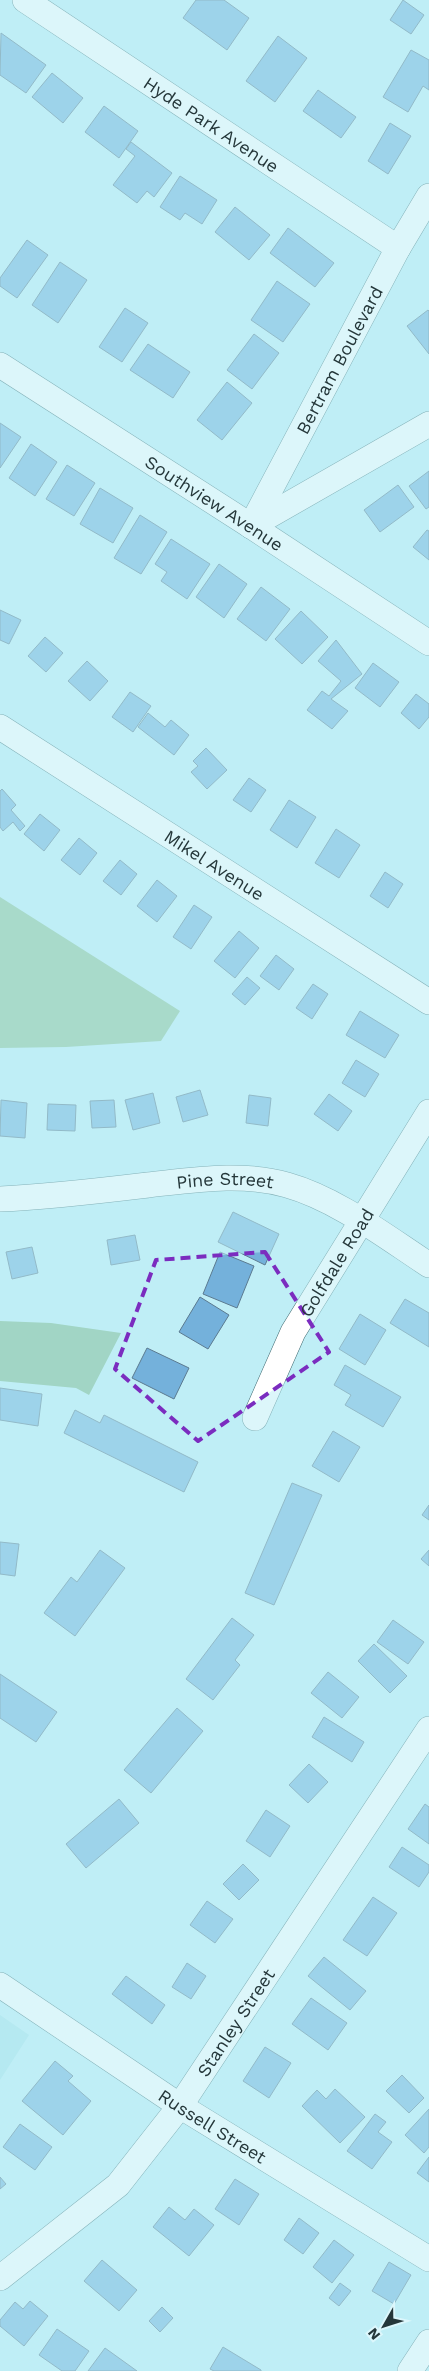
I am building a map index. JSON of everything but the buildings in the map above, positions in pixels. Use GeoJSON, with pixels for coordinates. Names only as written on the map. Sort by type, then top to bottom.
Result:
{"type":"FeatureCollection","features":[{"type":"Feature","properties":{"kind":"street","name":"Hyde Park Avenue"},"geometry":{"type":"LineString","coordinates":[[25,0],[398,248]]}},
{"type":"Feature","properties":{"kind":"street","name":"Bertram Boulevard"},"geometry":{"type":"LineString","coordinates":[[251,526],[398,248],[429,196]]}},
{"type":"Feature","properties":{"kind":"street","name":"Southview Avenue"},"geometry":{"type":"LineString","coordinates":[[0,365],[429,643]]}},
{"type":"Feature","properties":{"kind":"street"},"geometry":{"type":"LineString","coordinates":[[251,526],[429,424]]}},
{"type":"Feature","properties":{"kind":"street","name":"Mikel Avenue"},"geometry":{"type":"LineString","coordinates":[[0,727],[429,1002]]}},
{"type":"Feature","properties":{"kind":"street","name":"Golfdale Road"},"geometry":{"type":"LineString","coordinates":[[255,1418],[293,1332],[429,1112]]}},
{"type":"Feature","properties":{"kind":"street","name":"Pine Street"},"geometry":{"type":"LineString","coordinates":[[0,1199],[40,1198],[207,1178],[249,1178],[287,1185],[321,1198],[361,1221],[429,1265]]}},
{"type":"Feature","properties":{"kind":"street","name":"Stanley Street"},"geometry":{"type":"LineString","coordinates":[[0,2278],[118,2185],[180,2106],[429,1729]]}},
{"type":"Feature","properties":{"kind":"street","name":"Russell Street"},"geometry":{"type":"LineString","coordinates":[[0,1985],[180,2106],[429,2259]]}},
{"type":"Feature","properties":{"kind":"street"},"geometry":{"type":"LineString","coordinates":[[410,2371],[429,2342]]}},
{"type":"Feature","properties":{"kind":"highlighted area"},"geometry":{"type":"Polygon","coordinates":[[[265,1252],[329,1352],[198,1441],[115,1369],[156,1260],[265,1252]]]}},
{"type":"Feature","properties":{"kind":"shaded area"},"geometry":{"type":"Polygon","coordinates":[[[0,2015],[29,2035],[0,2080],[0,2015]]]}},
{"type":"Feature","properties":{"kind":"green space"},"geometry":{"type":"Polygon","coordinates":[[[0,897],[180,1011],[161,1041],[66,1047],[0,1048],[0,897]]]}},
{"type":"Feature","properties":{"kind":"green space"},"geometry":{"type":"Polygon","coordinates":[[[0,1321],[51,1323],[121,1333],[89,1395],[76,1388],[0,1381],[0,1321]]]}}]}
